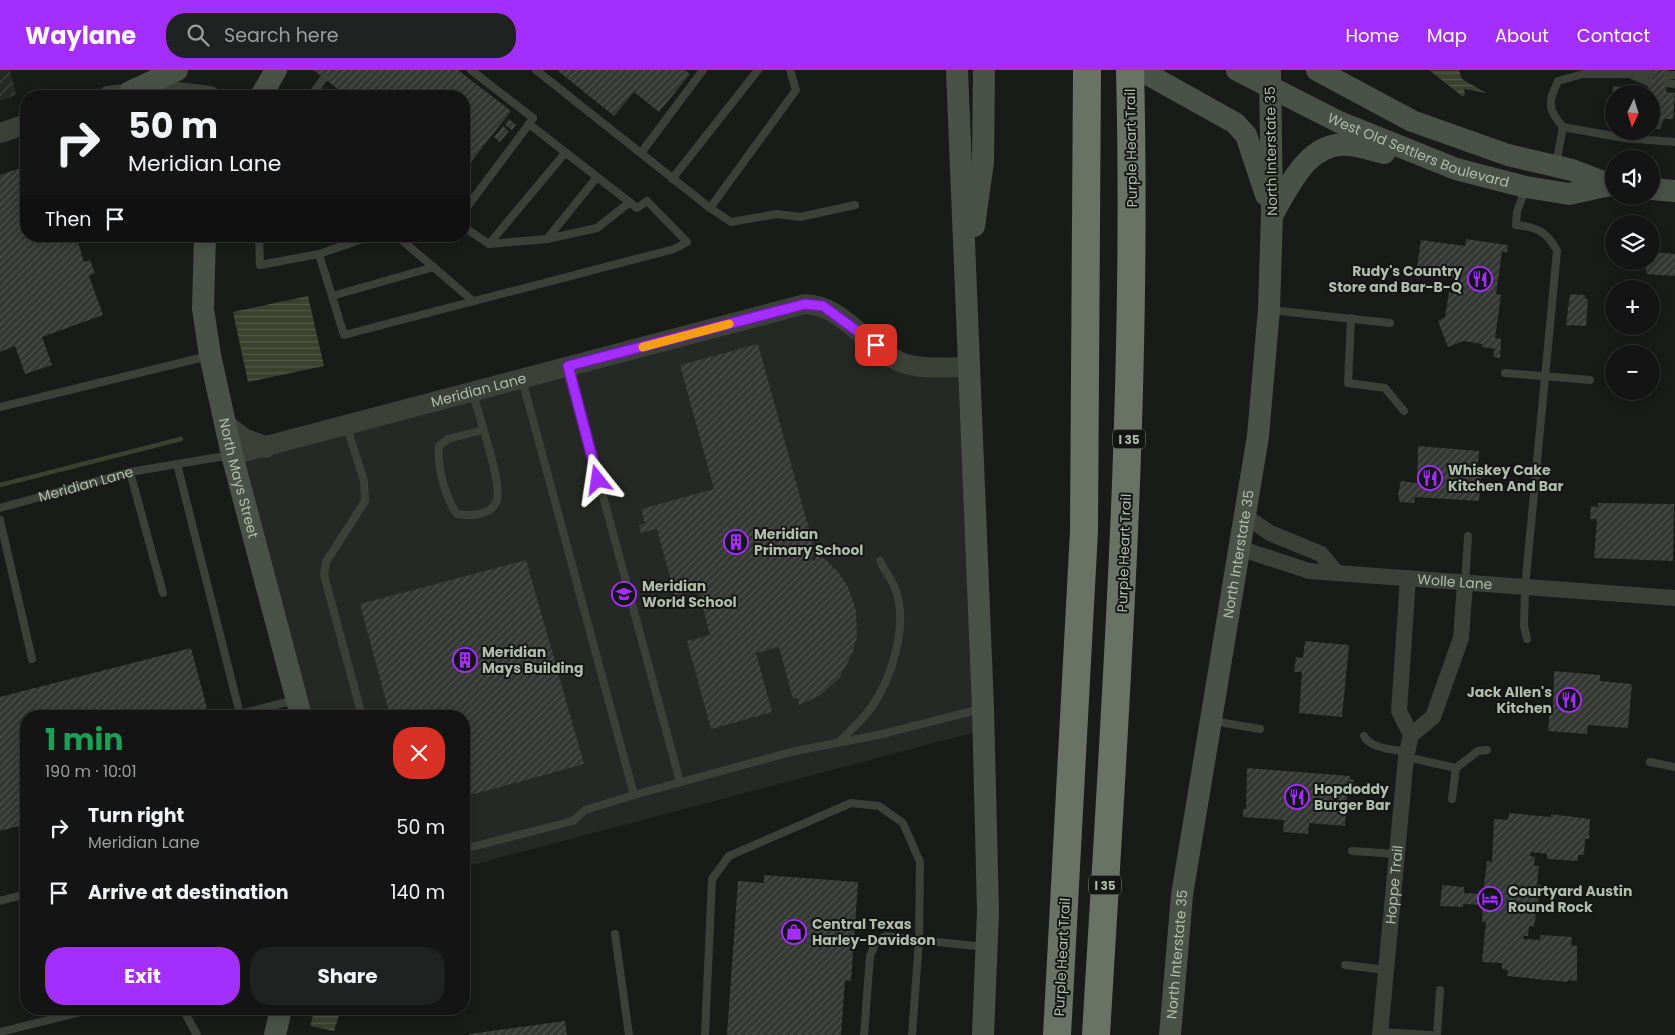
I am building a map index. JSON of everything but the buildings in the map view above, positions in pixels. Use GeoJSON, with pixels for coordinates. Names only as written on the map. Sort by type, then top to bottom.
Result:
{"type":"FeatureCollection","features":[{"type":"Feature","properties":{"kind":"highway","name":"Purple Heart Trail"},"geometry":{"type":"LineString","coordinates":[[1057,1035],[1084,531],[1087,70]]}},
{"type":"Feature","properties":{"kind":"highway","name":"Purple Heart Trail"},"geometry":{"type":"LineString","coordinates":[[1096,1035],[1129,440],[1132,142],[1130,70]]}},
{"type":"Feature","properties":{"kind":"highway"},"geometry":{"type":"LineString","coordinates":[[1132,142],[1134,70]]}},
{"type":"Feature","properties":{"kind":"highway"},"geometry":{"type":"LineString","coordinates":[[1112,1035],[1114,735]]}},
{"type":"Feature","properties":{"kind":"main road"},"geometry":{"type":"LineString","coordinates":[[135,90],[177,70]]}},
{"type":"Feature","properties":{"kind":"main road"},"geometry":{"type":"LineString","coordinates":[[264,90],[276,70]]}},
{"type":"Feature","properties":{"kind":"main road"},"geometry":{"type":"LineString","coordinates":[[957,70],[983,708],[987,947],[983,1035]]}},
{"type":"Feature","properties":{"kind":"main road"},"geometry":{"type":"LineString","coordinates":[[966,286],[983,162],[984,70]]}},
{"type":"Feature","properties":{"kind":"main road"},"geometry":{"type":"LineString","coordinates":[[1140,70],[1235,123],[1246,135],[1272,215]]}},
{"type":"Feature","properties":{"kind":"main road","name":"West Old Settlers Boulevard"},"geometry":{"type":"LineString","coordinates":[[1237,70],[1270,80],[1348,126],[1456,169],[1526,187],[1569,194],[1605,186]]}},
{"type":"Feature","properties":{"kind":"main road"},"geometry":{"type":"LineString","coordinates":[[1317,70],[1412,121]]}},
{"type":"Feature","properties":{"kind":"main road"},"geometry":{"type":"LineString","coordinates":[[1348,70],[1369,84],[1412,121]]}},
{"type":"Feature","properties":{"kind":"main road","name":"North Interstate 35"},"geometry":{"type":"LineString","coordinates":[[1170,1035],[1182,894],[1258,436],[1269,309],[1272,215],[1270,80]]}},
{"type":"Feature","properties":{"kind":"main road","name":"West Old Settlers Boulevard"},"geometry":{"type":"LineString","coordinates":[[1412,121],[1508,155],[1572,170],[1605,182]]}},
{"type":"Feature","properties":{"kind":"main road"},"geometry":{"type":"LineString","coordinates":[[1272,215],[1297,173],[1314,154],[1330,146],[1348,144],[1456,169]]}},
{"type":"Feature","properties":{"kind":"main road"},"geometry":{"type":"LineString","coordinates":[[1660,190],[1675,191]]}},
{"type":"Feature","properties":{"kind":"main road","name":"North Mays Street"},"geometry":{"type":"LineString","coordinates":[[205,242],[202,310],[210,356],[228,426],[232,455],[299,708]]}},
{"type":"Feature","properties":{"kind":"main road"},"geometry":{"type":"LineString","coordinates":[[274,1035],[279,1015]]}},
{"type":"Feature","properties":{"kind":"street"},"geometry":{"type":"LineString","coordinates":[[0,133],[20,126]]}},
{"type":"Feature","properties":{"kind":"street","name":"Meridian Lane"},"geometry":{"type":"LineString","coordinates":[[232,455],[805,304],[823,306],[902,362],[921,367],[969,367]]}},
{"type":"Feature","properties":{"kind":"street"},"geometry":{"type":"LineString","coordinates":[[943,367],[959,376],[970,394]]}},
{"type":"Feature","properties":{"kind":"street"},"geometry":{"type":"LineString","coordinates":[[228,426],[244,438],[267,447],[248,465],[240,483]]}},
{"type":"Feature","properties":{"kind":"street"},"geometry":{"type":"LineString","coordinates":[[1244,516],[1270,533],[1321,554],[1336,572]]}},
{"type":"Feature","properties":{"kind":"street","name":"Wolle Lane"},"geometry":{"type":"LineString","coordinates":[[1239,548],[1309,571],[1675,598]]}},
{"type":"Feature","properties":{"kind":"street"},"geometry":{"type":"LineString","coordinates":[[1408,578],[1398,710],[1411,735],[1433,717],[1461,638],[1465,584]]}},
{"type":"Feature","properties":{"kind":"street","name":"Hoppe Trail"},"geometry":{"type":"LineString","coordinates":[[1381,1033],[1406,755],[1411,735]]}},
{"type":"Feature","properties":{"kind":"lane"},"geometry":{"type":"LineString","coordinates":[[470,203],[532,118],[471,70]]}},
{"type":"Feature","properties":{"kind":"lane"},"geometry":{"type":"LineString","coordinates":[[536,70],[642,153],[672,179],[731,222],[777,214],[800,217],[855,205]]}},
{"type":"Feature","properties":{"kind":"lane"},"geometry":{"type":"LineString","coordinates":[[642,153],[703,70]]}},
{"type":"Feature","properties":{"kind":"lane"},"geometry":{"type":"LineString","coordinates":[[672,179],[758,70]]}},
{"type":"Feature","properties":{"kind":"lane"},"geometry":{"type":"LineString","coordinates":[[710,208],[796,90],[790,70]]}},
{"type":"Feature","properties":{"kind":"lane"},"geometry":{"type":"LineString","coordinates":[[1639,70],[1583,74],[1558,81],[1549,100],[1554,116],[1563,127],[1624,138],[1675,142]]}},
{"type":"Feature","properties":{"kind":"lane"},"geometry":{"type":"LineString","coordinates":[[1632,72],[1649,77]]}},
{"type":"Feature","properties":{"kind":"lane"},"geometry":{"type":"LineString","coordinates":[[315,90],[324,78]]}},
{"type":"Feature","properties":{"kind":"lane"},"geometry":{"type":"LineString","coordinates":[[319,254],[344,335],[674,248],[687,242],[647,201],[637,208],[529,124]]}},
{"type":"Feature","properties":{"kind":"lane"},"geometry":{"type":"LineString","coordinates":[[1555,166],[1563,127]]}},
{"type":"Feature","properties":{"kind":"lane"},"geometry":{"type":"LineString","coordinates":[[489,244],[565,153]]}},
{"type":"Feature","properties":{"kind":"lane"},"geometry":{"type":"LineString","coordinates":[[547,239],[597,177]]}},
{"type":"Feature","properties":{"kind":"lane"},"geometry":{"type":"LineString","coordinates":[[1526,187],[1517,212],[1516,225],[1534,227],[1544,232],[1556,250],[1525,588],[1524,626],[1527,639]]}},
{"type":"Feature","properties":{"kind":"lane"},"geometry":{"type":"LineString","coordinates":[[470,231],[489,244],[547,239],[597,228],[630,202]]}},
{"type":"Feature","properties":{"kind":"lane"},"geometry":{"type":"LineString","coordinates":[[259,242],[260,265],[319,254],[354,242]]}},
{"type":"Feature","properties":{"kind":"lane"},"geometry":{"type":"LineString","coordinates":[[404,242],[473,301]]}},
{"type":"Feature","properties":{"kind":"lane"},"geometry":{"type":"LineString","coordinates":[[332,296],[434,268]]}},
{"type":"Feature","properties":{"kind":"lane"},"geometry":{"type":"LineString","coordinates":[[1269,309],[1390,322]]}},
{"type":"Feature","properties":{"kind":"lane"},"geometry":{"type":"LineString","coordinates":[[1351,318],[1348,382],[1385,388],[1404,411]]}},
{"type":"Feature","properties":{"kind":"lane"},"geometry":{"type":"LineString","coordinates":[[0,407],[210,356]]}},
{"type":"Feature","properties":{"kind":"lane"},"geometry":{"type":"LineString","coordinates":[[568,366],[680,782]]}},
{"type":"Feature","properties":{"kind":"lane"},"geometry":{"type":"LineString","coordinates":[[1505,373],[1590,380]]}},
{"type":"Feature","properties":{"kind":"lane"},"geometry":{"type":"LineString","coordinates":[[522,378],[634,795]]}},
{"type":"Feature","properties":{"kind":"lane"},"geometry":{"type":"LineString","coordinates":[[472,391],[483,430],[498,488],[497,501],[487,512],[468,516],[456,514],[450,505],[438,456],[439,446],[448,439],[483,430]]}},
{"type":"Feature","properties":{"kind":"lane"},"geometry":{"type":"LineString","coordinates":[[347,425],[364,481],[365,501],[326,562],[324,575],[360,710]]}},
{"type":"Feature","properties":{"kind":"lane","name":"Meridian Lane"},"geometry":{"type":"LineString","coordinates":[[0,508],[130,472],[232,455]]}},
{"type":"Feature","properties":{"kind":"lane"},"geometry":{"type":"LineString","coordinates":[[177,464],[239,710]]}},
{"type":"Feature","properties":{"kind":"lane"},"geometry":{"type":"LineString","coordinates":[[130,472],[163,594]]}},
{"type":"Feature","properties":{"kind":"lane"},"geometry":{"type":"LineString","coordinates":[[0,520],[32,659]]}},
{"type":"Feature","properties":{"kind":"lane"},"geometry":{"type":"LineString","coordinates":[[1465,584],[1468,536]]}},
{"type":"Feature","properties":{"kind":"lane"},"geometry":{"type":"LineString","coordinates":[[839,742],[870,709],[886,682],[897,650],[900,626],[895,589],[880,561]]}},
{"type":"Feature","properties":{"kind":"lane"},"geometry":{"type":"LineString","coordinates":[[282,710],[299,708]]}},
{"type":"Feature","properties":{"kind":"lane"},"geometry":{"type":"LineString","coordinates":[[470,847],[572,821],[585,810],[794,751],[878,735],[983,708]]}},
{"type":"Feature","properties":{"kind":"lane"},"geometry":{"type":"LineString","coordinates":[[1212,721],[1260,729]]}},
{"type":"Feature","properties":{"kind":"lane"},"geometry":{"type":"LineString","coordinates":[[1364,736],[1367,740],[1379,746],[1456,768]]}},
{"type":"Feature","properties":{"kind":"lane"},"geometry":{"type":"LineString","coordinates":[[1452,799],[1456,768],[1478,751],[1487,750]]}},
{"type":"Feature","properties":{"kind":"lane"},"geometry":{"type":"LineString","coordinates":[[1650,762],[1675,767]]}},
{"type":"Feature","properties":{"kind":"lane"},"geometry":{"type":"LineString","coordinates":[[705,1035],[712,879],[730,856],[852,803],[879,806],[903,823],[920,862],[919,940],[912,1035]]}},
{"type":"Feature","properties":{"kind":"lane"},"geometry":{"type":"LineString","coordinates":[[1352,851],[1397,854]]}},
{"type":"Feature","properties":{"kind":"lane"},"geometry":{"type":"LineString","coordinates":[[0,901],[20,896]]}},
{"type":"Feature","properties":{"kind":"lane"},"geometry":{"type":"LineString","coordinates":[[615,934],[629,1035]]}},
{"type":"Feature","properties":{"kind":"lane"},"geometry":{"type":"LineString","coordinates":[[864,1035],[870,956],[876,942],[886,936],[987,947]]}},
{"type":"Feature","properties":{"kind":"lane"},"geometry":{"type":"LineString","coordinates":[[1345,965],[1386,970]]}},
{"type":"Feature","properties":{"kind":"lane"},"geometry":{"type":"LineString","coordinates":[[1437,1035],[1440,990]]}},
{"type":"Feature","properties":{"kind":"lane"},"geometry":{"type":"LineString","coordinates":[[0,1032],[68,1015]]}},
{"type":"Feature","properties":{"kind":"lane"},"geometry":{"type":"LineString","coordinates":[[186,1015],[197,1035]]}},
{"type":"Feature","properties":{"kind":"lane"},"geometry":{"type":"LineString","coordinates":[[1381,1033],[1431,1035]]}},
{"type":"Feature","properties":{"kind":"shaded area"},"geometry":{"type":"Polygon","coordinates":[[[0,70],[10,70],[16,95],[0,101],[0,70]]]}},
{"type":"Feature","properties":{"kind":"shaded area"},"geometry":{"type":"Polygon","coordinates":[[[1429,70],[1459,70],[1462,79],[1486,93],[1464,89],[1465,95],[1462,96],[1429,70]]]}},
{"type":"Feature","properties":{"kind":"shaded area"},"geometry":{"type":"Polygon","coordinates":[[[308,296],[324,366],[248,382],[233,312],[308,296]]]}},
{"type":"Feature","properties":{"kind":"shaded area","name":"Meridian World School"},"geometry":{"type":"Polygon","coordinates":[[[806,307],[892,361],[961,372],[976,732],[470,865],[470,710],[307,710],[241,456],[806,307]]]}},
{"type":"Feature","properties":{"kind":"shaded area"},"geometry":{"type":"Polygon","coordinates":[[[313,1015],[339,1015],[334,1031],[310,1026],[313,1015]]]}},
{"type":"Feature","properties":{"kind":"waterway"},"geometry":{"type":"LineString","coordinates":[[0,485],[181,439]]}},
{"type":"Feature","properties":{"kind":"slow traffic"},"geometry":{"type":"LineString","coordinates":[[643,347],[729,324]]}},
{"type":"Feature","properties":{"kind":"place","name":"Rudy's Country Store and Bar-B-Q"},"geometry":{"type":"Point","coordinates":[1480,279]}},
{"type":"Feature","properties":{"kind":"place","name":"Whiskey Cake Kitchen And Bar"},"geometry":{"type":"Point","coordinates":[1430,478]}},
{"type":"Feature","properties":{"kind":"place","name":"Meridian Primary School"},"geometry":{"type":"Point","coordinates":[736,542]}},
{"type":"Feature","properties":{"kind":"place","name":"Meridian World School"},"geometry":{"type":"Point","coordinates":[624,594]}},
{"type":"Feature","properties":{"kind":"place","name":"Meridian Mays Building"},"geometry":{"type":"Point","coordinates":[465,660]}},
{"type":"Feature","properties":{"kind":"place","name":"Jack Allen's Kitchen"},"geometry":{"type":"Point","coordinates":[1569,700]}},
{"type":"Feature","properties":{"kind":"place","name":"Hopdoddy Burger Bar"},"geometry":{"type":"Point","coordinates":[1297,797]}},
{"type":"Feature","properties":{"kind":"place","name":"Courtyard Austin Round Rock"},"geometry":{"type":"Point","coordinates":[1490,899]}},
{"type":"Feature","properties":{"kind":"place","name":"Central Texas Harley-Davidson"},"geometry":{"type":"Point","coordinates":[794,932]}},
{"type":"Feature","properties":{"kind":"route"},"geometry":{"type":"LineString","coordinates":[[598,480],[568,366],[805,304],[823,306],[876,345]]}}]}
